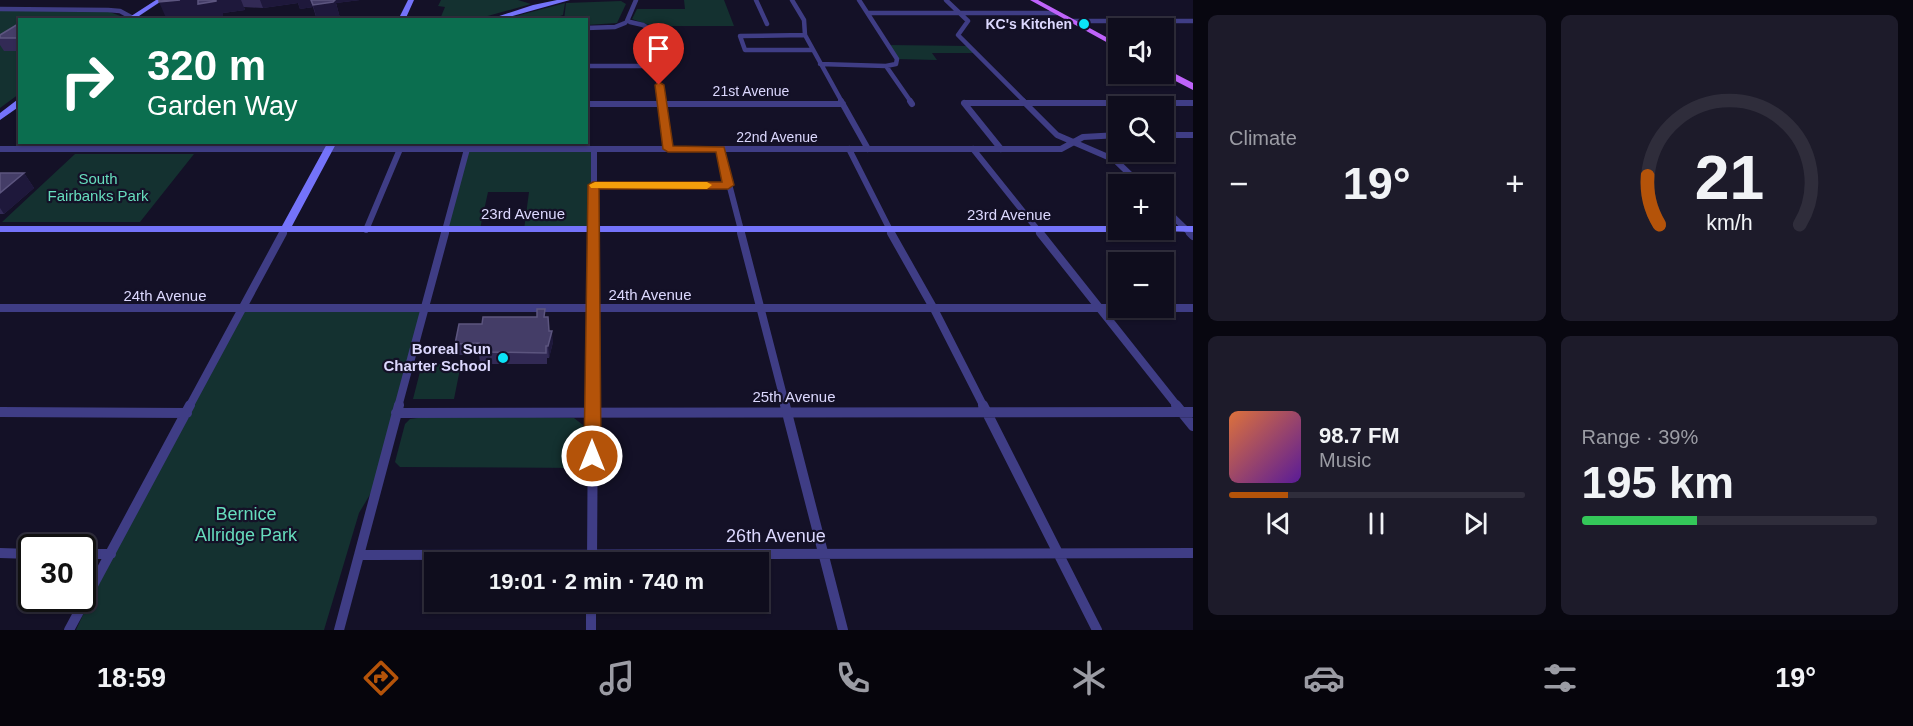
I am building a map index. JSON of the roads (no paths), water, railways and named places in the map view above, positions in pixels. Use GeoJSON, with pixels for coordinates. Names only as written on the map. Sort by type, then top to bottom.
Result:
{"type":"FeatureCollection","features":[{"type":"Feature","properties":{"kind":"main road"},"geometry":{"type":"LineString","coordinates":[[1033,0],[1108,41]]}},
{"type":"Feature","properties":{"kind":"main road"},"geometry":{"type":"LineString","coordinates":[[1174,77],[1193,87]]}},
{"type":"Feature","properties":{"kind":"street"},"geometry":{"type":"LineString","coordinates":[[0,9],[108,10],[120,11],[130,18],[160,0]]}},
{"type":"Feature","properties":{"kind":"street"},"geometry":{"type":"LineString","coordinates":[[401,18],[411,0]]}},
{"type":"Feature","properties":{"kind":"street"},"geometry":{"type":"LineString","coordinates":[[496,18],[535,6],[567,0]]}},
{"type":"Feature","properties":{"kind":"street"},"geometry":{"type":"LineString","coordinates":[[627,22],[636,0]]}},
{"type":"Feature","properties":{"kind":"street"},"geometry":{"type":"LineString","coordinates":[[756,0],[767,24]]}},
{"type":"Feature","properties":{"kind":"street"},"geometry":{"type":"LineString","coordinates":[[792,0],[804,20],[805,35],[868,149]]}},
{"type":"Feature","properties":{"kind":"street"},"geometry":{"type":"LineString","coordinates":[[820,64],[886,66],[896,64],[897,59],[859,0]]}},
{"type":"Feature","properties":{"kind":"street"},"geometry":{"type":"LineString","coordinates":[[946,0],[968,21],[958,35],[1057,135],[1115,160],[1130,174]]}},
{"type":"Feature","properties":{"kind":"street"},"geometry":{"type":"LineString","coordinates":[[868,13],[1057,13]]}},
{"type":"Feature","properties":{"kind":"street"},"geometry":{"type":"LineString","coordinates":[[1072,21],[1193,21]]}},
{"type":"Feature","properties":{"kind":"street"},"geometry":{"type":"LineString","coordinates":[[588,28],[617,27],[627,22],[643,25],[651,30],[668,149]]}},
{"type":"Feature","properties":{"kind":"street"},"geometry":{"type":"LineString","coordinates":[[805,35],[740,36],[745,50],[813,50]]}},
{"type":"Feature","properties":{"kind":"street"},"geometry":{"type":"LineString","coordinates":[[588,66],[657,66]]}},
{"type":"Feature","properties":{"kind":"street"},"geometry":{"type":"LineString","coordinates":[[886,66],[912,104]]}},
{"type":"Feature","properties":{"kind":"street"},"geometry":{"type":"LineString","coordinates":[[1002,149],[964,103],[1193,103]]}},
{"type":"Feature","properties":{"kind":"street"},"geometry":{"type":"LineString","coordinates":[[0,117],[18,104]]}},
{"type":"Feature","properties":{"kind":"street","name":"21st Avenue"},"geometry":{"type":"LineString","coordinates":[[588,104],[843,104]]}},
{"type":"Feature","properties":{"kind":"street"},"geometry":{"type":"LineString","coordinates":[[1174,135],[1193,135]]}},
{"type":"Feature","properties":{"kind":"street","name":"22nd Avenue"},"geometry":{"type":"LineString","coordinates":[[0,149],[332,146],[466,149],[542,146],[594,149],[1061,149],[1083,137],[1108,136]]}},
{"type":"Feature","properties":{"kind":"street"},"geometry":{"type":"LineString","coordinates":[[69,630],[332,146]]}},
{"type":"Feature","properties":{"kind":"street"},"geometry":{"type":"LineString","coordinates":[[366,230],[400,149]]}},
{"type":"Feature","properties":{"kind":"street"},"geometry":{"type":"LineString","coordinates":[[339,630],[466,149]]}},
{"type":"Feature","properties":{"kind":"street"},"geometry":{"type":"LineString","coordinates":[[592,552],[594,149]]}},
{"type":"Feature","properties":{"kind":"street"},"geometry":{"type":"LineString","coordinates":[[720,149],[843,630]]}},
{"type":"Feature","properties":{"kind":"street"},"geometry":{"type":"LineString","coordinates":[[849,149],[889,230],[934,309],[1097,630]]}},
{"type":"Feature","properties":{"kind":"street"},"geometry":{"type":"LineString","coordinates":[[973,149],[1101,309],[1188,412],[1193,426]]}},
{"type":"Feature","properties":{"kind":"street"},"geometry":{"type":"LineString","coordinates":[[593,185],[728,185]]}},
{"type":"Feature","properties":{"kind":"street"},"geometry":{"type":"LineString","coordinates":[[1174,217],[1191,232]]}},
{"type":"Feature","properties":{"kind":"street","name":"23rd Avenue"},"geometry":{"type":"LineString","coordinates":[[0,230],[1108,229]]}},
{"type":"Feature","properties":{"kind":"street"},"geometry":{"type":"LineString","coordinates":[[1174,230],[1191,232]]}},
{"type":"Feature","properties":{"kind":"street","name":"24th Avenue"},"geometry":{"type":"LineString","coordinates":[[0,308],[1193,308]]}},
{"type":"Feature","properties":{"kind":"street"},"geometry":{"type":"LineString","coordinates":[[0,412],[187,412]]}},
{"type":"Feature","properties":{"kind":"street","name":"25th Avenue"},"geometry":{"type":"LineString","coordinates":[[396,413],[1188,412]]}},
{"type":"Feature","properties":{"kind":"street"},"geometry":{"type":"LineString","coordinates":[[0,553],[18,554]]}},
{"type":"Feature","properties":{"kind":"street","name":"26th Avenue"},"geometry":{"type":"LineString","coordinates":[[769,555],[1193,553]]}},
{"type":"Feature","properties":{"kind":"street"},"geometry":{"type":"LineString","coordinates":[[96,554],[111,554]]}},
{"type":"Feature","properties":{"kind":"street","name":"26th Avenue"},"geometry":{"type":"LineString","coordinates":[[358,555],[424,556]]}},
{"type":"Feature","properties":{"kind":"street"},"geometry":{"type":"LineString","coordinates":[[591,612],[591,630]]}},
{"type":"Feature","properties":{"kind":"place","name":"KC's Kitchen"},"geometry":{"type":"Point","coordinates":[1084,24]}},
{"type":"Feature","properties":{"kind":"place","name":"Boreal Sun Charter School"},"geometry":{"type":"Point","coordinates":[503,358]}},
{"type":"Feature","properties":{"kind":"park label","name":"South Fairbanks Park"},"geometry":{"type":"Point","coordinates":[98,188]}},
{"type":"Feature","properties":{"kind":"park label","name":"Bernice Allridge Park"},"geometry":{"type":"Point","coordinates":[246,524]}}]}
